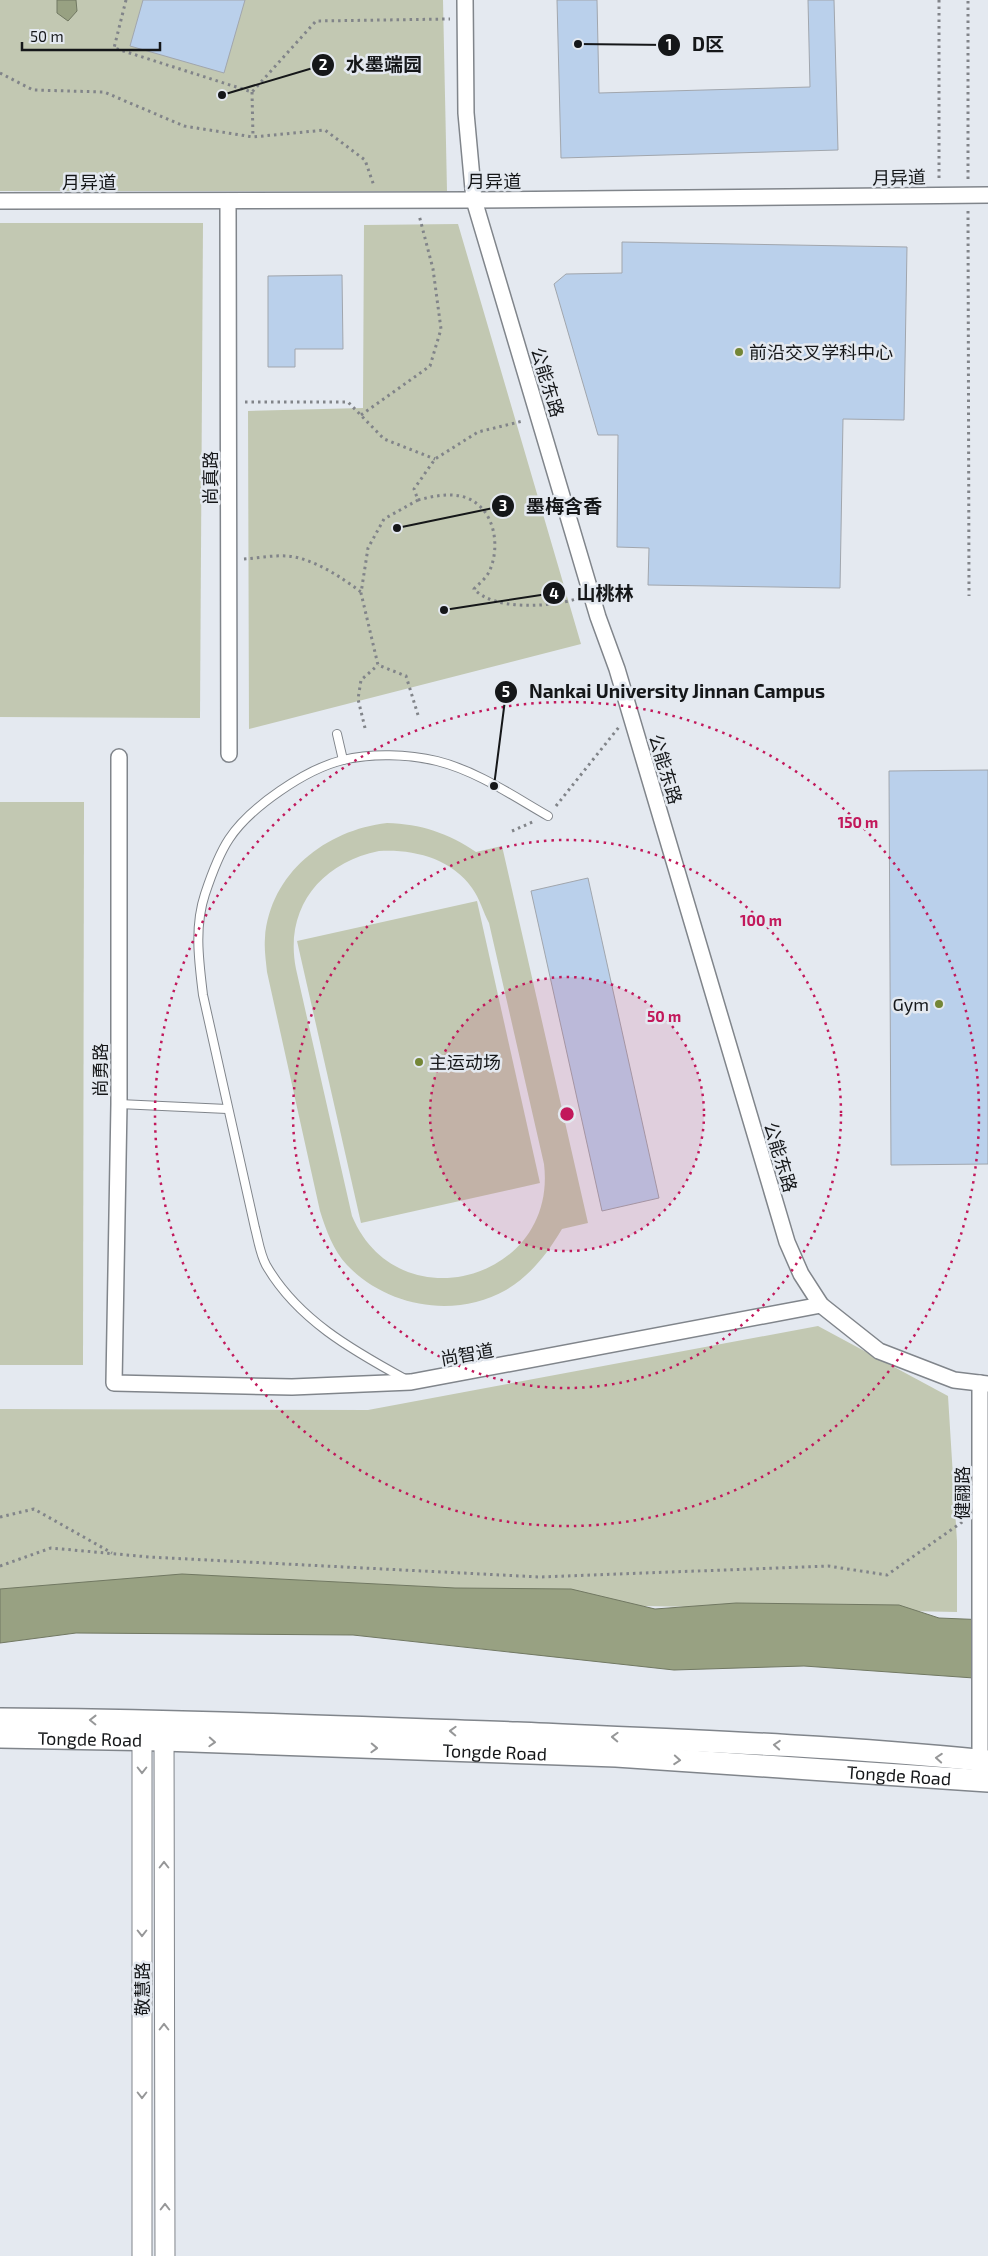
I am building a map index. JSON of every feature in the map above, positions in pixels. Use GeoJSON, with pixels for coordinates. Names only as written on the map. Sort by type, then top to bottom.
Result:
{"type":"FeatureCollection","features":[{"type":"Feature","properties":{"kind":"main road","name":"Tongde Road"},"geometry":{"type":"LineString","coordinates":[[0,1719],[142,1730],[616,1756],[984,1771]]}},
{"type":"Feature","properties":{"kind":"main road","name":"Tongde Road"},"geometry":{"type":"LineString","coordinates":[[0,1737],[142,1730]]}},
{"type":"Feature","properties":{"kind":"street","name":"公能东路"},"geometry":{"type":"LineString","coordinates":[[465,0],[466,113],[474,200],[591,594],[630,713],[787,1242],[801,1274],[821,1305],[879,1351],[954,1380],[984,1384]]}},
{"type":"Feature","properties":{"kind":"street","name":"月异道"},"geometry":{"type":"LineString","coordinates":[[0,201],[474,200],[988,195]]}},
{"type":"Feature","properties":{"kind":"street","name":"尚真路"},"geometry":{"type":"LineString","coordinates":[[228,201],[230,754]]}},
{"type":"Feature","properties":{"kind":"street","name":"尚勇路"},"geometry":{"type":"LineString","coordinates":[[114,1383],[118,1104],[119,757]]}},
{"type":"Feature","properties":{"kind":"street","name":"尚智道"},"geometry":{"type":"LineString","coordinates":[[114,1383],[292,1387],[411,1382],[821,1305]]}},
{"type":"Feature","properties":{"kind":"street","name":"健翮路"},"geometry":{"type":"LineString","coordinates":[[984,1384],[980,1508],[981,1694],[984,1771]]}},
{"type":"Feature","properties":{"kind":"street","name":"敬慧路"},"geometry":{"type":"LineString","coordinates":[[142,1730],[142,2256]]}},
{"type":"Feature","properties":{"kind":"street","name":"敬慧路"},"geometry":{"type":"LineString","coordinates":[[164,1731],[165,2256]]}},
{"type":"Feature","properties":{"kind":"lane"},"geometry":{"type":"LineString","coordinates":[[337,734],[343,760]]}},
{"type":"Feature","properties":{"kind":"lane"},"geometry":{"type":"LineString","coordinates":[[411,1382],[343,1344],[287,1294],[265,1263],[227,1109],[203,995],[198,957],[199,925],[205,895],[229,838],[254,812],[281,790],[312,772],[343,760],[406,756],[437,761],[470,772],[548,816]]}},
{"type":"Feature","properties":{"kind":"lane"},"geometry":{"type":"LineString","coordinates":[[118,1104],[227,1109]]}},
{"type":"Feature","properties":{"kind":"path"},"geometry":{"type":"LineString","coordinates":[[126,0],[114,48],[252,92]]}},
{"type":"Feature","properties":{"kind":"path"},"geometry":{"type":"LineString","coordinates":[[939,0],[939,195]]}},
{"type":"Feature","properties":{"kind":"path"},"geometry":{"type":"LineString","coordinates":[[968,0],[969,596]]}},
{"type":"Feature","properties":{"kind":"path"},"geometry":{"type":"LineString","coordinates":[[254,137],[252,92],[316,21],[465,18]]}},
{"type":"Feature","properties":{"kind":"path"},"geometry":{"type":"LineString","coordinates":[[0,74],[33,90],[104,92],[184,126],[254,137],[325,130],[365,160],[379,200]]}},
{"type":"Feature","properties":{"kind":"path"},"geometry":{"type":"LineString","coordinates":[[361,415],[430,366],[441,329],[433,269],[415,200]]}},
{"type":"Feature","properties":{"kind":"path"},"geometry":{"type":"LineString","coordinates":[[228,402],[348,402],[384,439],[435,459]]}},
{"type":"Feature","properties":{"kind":"path"},"geometry":{"type":"LineString","coordinates":[[418,500],[414,489],[435,459],[478,432],[539,418]]}},
{"type":"Feature","properties":{"kind":"path"},"geometry":{"type":"LineString","coordinates":[[378,665],[361,593],[368,548],[384,519],[418,500],[446,494],[468,499],[486,513],[493,530],[496,551],[489,573],[474,589],[480,595],[514,604],[556,605],[591,594]]}},
{"type":"Feature","properties":{"kind":"path"},"geometry":{"type":"LineString","coordinates":[[229,560],[288,556],[314,564],[343,578],[361,593]]}},
{"type":"Feature","properties":{"kind":"path"},"geometry":{"type":"LineString","coordinates":[[378,665],[406,676],[418,715]]}},
{"type":"Feature","properties":{"kind":"path"},"geometry":{"type":"LineString","coordinates":[[365,728],[358,699],[361,680],[378,665]]}},
{"type":"Feature","properties":{"kind":"path"},"geometry":{"type":"LineString","coordinates":[[512,831],[548,816],[630,713]]}},
{"type":"Feature","properties":{"kind":"path"},"geometry":{"type":"LineString","coordinates":[[0,1566],[51,1548],[114,1554],[540,1577],[828,1566],[887,1574],[980,1508]]}},
{"type":"Feature","properties":{"kind":"path"},"geometry":{"type":"LineString","coordinates":[[0,1517],[34,1509],[114,1554]]}},
{"type":"Feature","properties":{"kind":"shaded area"},"geometry":{"type":"Polygon","coordinates":[[[0,0],[443,0],[447,191],[0,191],[0,0]]]}},
{"type":"Feature","properties":{"kind":"shaded area"},"geometry":{"type":"Polygon","coordinates":[[[57,0],[76,0],[77,11],[68,21],[57,13],[57,0]]]}},
{"type":"Feature","properties":{"kind":"shaded area"},"geometry":{"type":"Polygon","coordinates":[[[0,223],[203,223],[200,718],[0,717],[0,223]]]}},
{"type":"Feature","properties":{"kind":"shaded area"},"geometry":{"type":"Polygon","coordinates":[[[458,224],[581,644],[249,729],[248,411],[363,408],[364,225],[458,224]]]}},
{"type":"Feature","properties":{"kind":"shaded area"},"geometry":{"type":"Polygon","coordinates":[[[0,802],[84,802],[83,1365],[0,1365],[0,802]]]}},
{"type":"Feature","properties":{"kind":"shaded area","name":"主运动场"},"geometry":{"type":"Polygon","coordinates":[[[387,823],[411,825],[444,835],[476,852],[502,846],[588,1223],[562,1229],[538,1263],[523,1278],[506,1290],[486,1299],[465,1304],[444,1306],[422,1304],[401,1299],[382,1291],[363,1279],[347,1265],[338,1253],[327,1232],[320,1211],[267,972],[265,938],[269,915],[278,894],[290,875],[305,859],[323,845],[364,827],[387,823]],[[379,851],[358,857],[339,866],[311,892],[301,908],[296,927],[294,947],[296,969],[352,1216],[374,1250],[403,1270],[436,1278],[470,1274],[501,1260],[526,1237],[542,1204],[544,1164],[489,923],[477,897],[463,878],[453,869],[442,863],[418,854],[379,851]]]}},
{"type":"Feature","properties":{"kind":"shaded area","name":"主运动场"},"geometry":{"type":"Polygon","coordinates":[[[477,901],[540,1183],[361,1223],[297,941],[477,901]]]}},
{"type":"Feature","properties":{"kind":"shaded area"},"geometry":{"type":"Polygon","coordinates":[[[818,1326],[948,1396],[957,1541],[957,1612],[0,1594],[0,1409],[368,1410],[818,1326]]]}},
{"type":"Feature","properties":{"kind":"shaded area"},"geometry":{"type":"Polygon","coordinates":[[[182,1574],[455,1588],[571,1589],[655,1609],[736,1603],[899,1605],[939,1618],[988,1620],[988,1679],[804,1666],[674,1670],[353,1635],[76,1633],[0,1643],[0,1589],[182,1574]]]}},
{"type":"Feature","properties":{"kind":"building"},"geometry":{"type":"Polygon","coordinates":[[[143,0],[245,0],[224,73],[130,46],[143,0]]]}},
{"type":"Feature","properties":{"kind":"building"},"geometry":{"type":"Polygon","coordinates":[[[557,0],[597,0],[599,93],[810,87],[808,0],[834,0],[838,150],[561,158],[557,0]]]}},
{"type":"Feature","properties":{"kind":"building","name":"前沿交叉学科中心"},"geometry":{"type":"Polygon","coordinates":[[[622,242],[907,247],[904,420],[843,419],[840,588],[648,585],[649,548],[617,547],[618,435],[598,435],[554,284],[566,274],[622,273],[622,242]]]}},
{"type":"Feature","properties":{"kind":"building"},"geometry":{"type":"Polygon","coordinates":[[[342,275],[343,349],[295,349],[295,367],[268,367],[268,276],[342,275]]]}},
{"type":"Feature","properties":{"kind":"building","name":"Gym"},"geometry":{"type":"Polygon","coordinates":[[[988,770],[988,1164],[891,1165],[889,771],[988,770]]]}},
{"type":"Feature","properties":{"kind":"building"},"geometry":{"type":"Polygon","coordinates":[[[588,878],[659,1198],[602,1211],[531,891],[588,878]]]}},
{"type":"Feature","properties":{"kind":"place","name":"D区"},"geometry":{"type":"Point","coordinates":[578,44]}},
{"type":"Feature","properties":{"kind":"place","name":"水墨端园"},"geometry":{"type":"Point","coordinates":[222,95]}},
{"type":"Feature","properties":{"kind":"place","name":"前沿交叉学科中心"},"geometry":{"type":"Point","coordinates":[739,352]}},
{"type":"Feature","properties":{"kind":"place","name":"墨梅含香"},"geometry":{"type":"Point","coordinates":[397,528]}},
{"type":"Feature","properties":{"kind":"place","name":"山桃林"},"geometry":{"type":"Point","coordinates":[444,610]}},
{"type":"Feature","properties":{"kind":"place","name":"Nankai University Jinnan Campus"},"geometry":{"type":"Point","coordinates":[494,786]}},
{"type":"Feature","properties":{"kind":"place","name":"Gym"},"geometry":{"type":"Point","coordinates":[939,1004]}},
{"type":"Feature","properties":{"kind":"place","name":"主运动场"},"geometry":{"type":"Point","coordinates":[419,1062]}}]}
